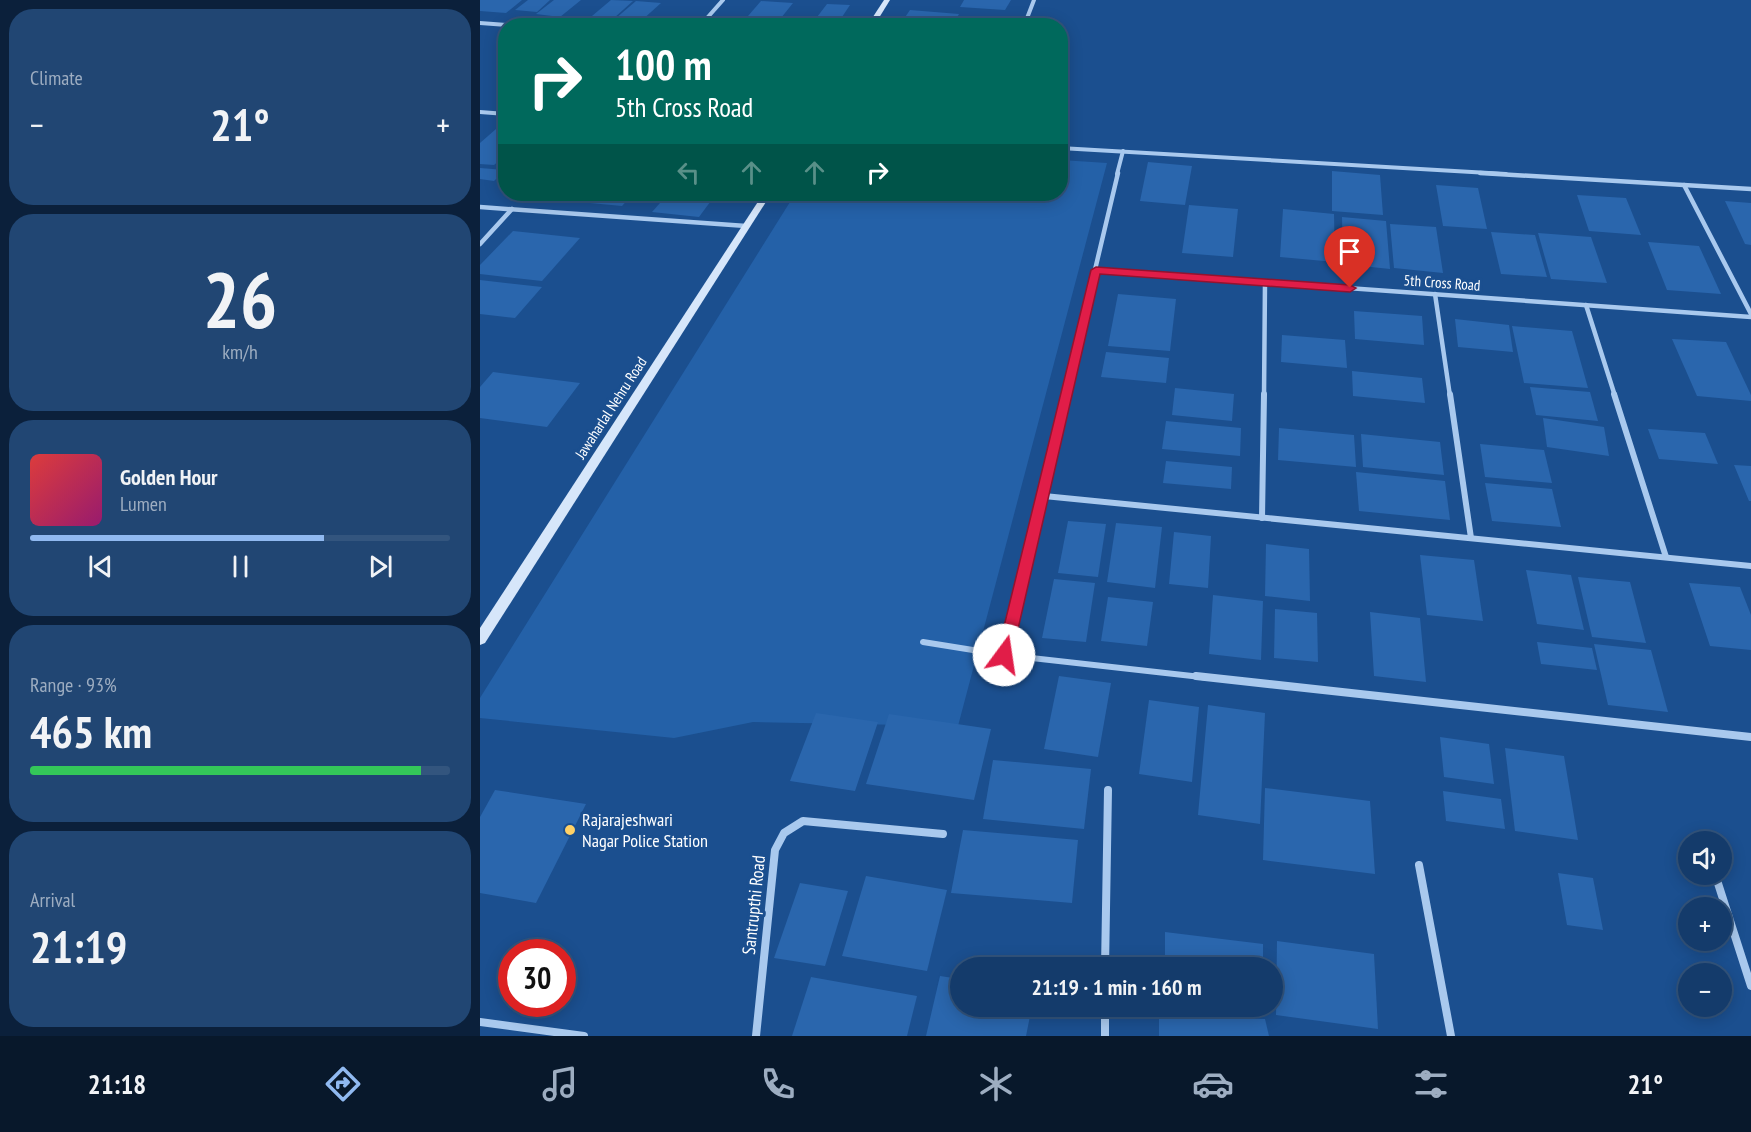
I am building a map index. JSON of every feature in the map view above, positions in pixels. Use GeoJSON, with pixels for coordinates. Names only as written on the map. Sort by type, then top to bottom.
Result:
{"type":"FeatureCollection","features":[{"type":"Feature","properties":{"kind":"street"},"geometry":{"type":"LineString","coordinates":[[707,18],[723,0]]}},
{"type":"Feature","properties":{"kind":"street"},"geometry":{"type":"LineString","coordinates":[[875,18],[887,0]]}},
{"type":"Feature","properties":{"kind":"street"},"geometry":{"type":"LineString","coordinates":[[1027,18],[1034,0]]}},
{"type":"Feature","properties":{"kind":"street"},"geometry":{"type":"LineString","coordinates":[[480,23],[498,24]]}},
{"type":"Feature","properties":{"kind":"street"},"geometry":{"type":"LineString","coordinates":[[480,112],[498,113]]}},
{"type":"Feature","properties":{"kind":"street"},"geometry":{"type":"LineString","coordinates":[[1068,148],[1751,189]]}},
{"type":"Feature","properties":{"kind":"street"},"geometry":{"type":"LineString","coordinates":[[1004,655],[1044,496],[1123,151]]}},
{"type":"Feature","properties":{"kind":"street"},"geometry":{"type":"LineString","coordinates":[[1684,185],[1751,316]]}},
{"type":"Feature","properties":{"kind":"street","name":"Jawaharlal Nehru Road"},"geometry":{"type":"LineString","coordinates":[[480,639],[762,201]]}},
{"type":"Feature","properties":{"kind":"street"},"geometry":{"type":"LineString","coordinates":[[480,207],[746,226]]}},
{"type":"Feature","properties":{"kind":"street"},"geometry":{"type":"LineString","coordinates":[[480,244],[512,209]]}},
{"type":"Feature","properties":{"kind":"street","name":"5th Cross Road"},"geometry":{"type":"LineString","coordinates":[[1096,270],[1751,316]]}},
{"type":"Feature","properties":{"kind":"street"},"geometry":{"type":"LineString","coordinates":[[1263,518],[1265,282]]}},
{"type":"Feature","properties":{"kind":"street"},"geometry":{"type":"LineString","coordinates":[[1436,294],[1472,538]]}},
{"type":"Feature","properties":{"kind":"street"},"geometry":{"type":"LineString","coordinates":[[1586,305],[1666,557]]}},
{"type":"Feature","properties":{"kind":"street"},"geometry":{"type":"LineString","coordinates":[[1044,496],[1751,566]]}},
{"type":"Feature","properties":{"kind":"street"},"geometry":{"type":"LineString","coordinates":[[923,642],[1004,655],[1751,737]]}},
{"type":"Feature","properties":{"kind":"street"},"geometry":{"type":"LineString","coordinates":[[1106,957],[1108,790]]}},
{"type":"Feature","properties":{"kind":"street","name":"Santrupthi Road"},"geometry":{"type":"LineString","coordinates":[[756,1036],[775,850],[784,833],[802,821],[943,834]]}},
{"type":"Feature","properties":{"kind":"street"},"geometry":{"type":"LineString","coordinates":[[1419,865],[1451,1036]]}},
{"type":"Feature","properties":{"kind":"street"},"geometry":{"type":"LineString","coordinates":[[1719,885],[1751,986]]}},
{"type":"Feature","properties":{"kind":"street"},"geometry":{"type":"LineString","coordinates":[[1105,1017],[1105,1036]]}},
{"type":"Feature","properties":{"kind":"street"},"geometry":{"type":"LineString","coordinates":[[480,1022],[580,1036]]}},
{"type":"Feature","properties":{"kind":"shaded area"},"geometry":{"type":"Polygon","coordinates":[[[1068,160],[1107,163],[958,726],[753,722],[674,738],[480,718],[480,698],[791,201],[1068,201],[1068,160]]]}},
{"type":"Feature","properties":{"kind":"building"},"geometry":{"type":"Polygon","coordinates":[[[480,0],[522,0],[506,13],[480,11],[480,0]]]}},
{"type":"Feature","properties":{"kind":"building"},"geometry":{"type":"Polygon","coordinates":[[[528,0],[550,0],[537,12],[515,10],[528,0]]]}},
{"type":"Feature","properties":{"kind":"building"},"geometry":{"type":"Polygon","coordinates":[[[554,0],[581,0],[560,17],[536,14],[554,0]]]}},
{"type":"Feature","properties":{"kind":"building"},"geometry":{"type":"Polygon","coordinates":[[[611,0],[633,1],[614,18],[592,16],[611,0]]]}},
{"type":"Feature","properties":{"kind":"building"},"geometry":{"type":"Polygon","coordinates":[[[964,0],[1011,0],[1005,10],[960,7],[964,0]]]}},
{"type":"Feature","properties":{"kind":"building"},"geometry":{"type":"Polygon","coordinates":[[[636,1],[661,3],[644,18],[616,18],[636,1]]]}},
{"type":"Feature","properties":{"kind":"building"},"geometry":{"type":"Polygon","coordinates":[[[761,1],[793,3],[781,18],[748,16],[761,1]]]}},
{"type":"Feature","properties":{"kind":"building"},"geometry":{"type":"Polygon","coordinates":[[[827,4],[850,5],[841,18],[816,18],[827,4]]]}},
{"type":"Feature","properties":{"kind":"building"},"geometry":{"type":"Polygon","coordinates":[[[910,10],[959,14],[957,18],[904,18],[910,10]]]}},
{"type":"Feature","properties":{"kind":"building"},"geometry":{"type":"Polygon","coordinates":[[[498,129],[498,162],[494,165],[480,164],[480,143],[498,129]]]}},
{"type":"Feature","properties":{"kind":"building"},"geometry":{"type":"Polygon","coordinates":[[[1148,162],[1192,166],[1185,205],[1140,201],[1148,162]]]}},
{"type":"Feature","properties":{"kind":"building"},"geometry":{"type":"Polygon","coordinates":[[[480,168],[498,169],[498,177],[494,181],[480,179],[480,168]]]}},
{"type":"Feature","properties":{"kind":"building"},"geometry":{"type":"Polygon","coordinates":[[[1332,171],[1380,175],[1383,215],[1332,211],[1332,171]]]}},
{"type":"Feature","properties":{"kind":"building"},"geometry":{"type":"Polygon","coordinates":[[[1436,185],[1478,188],[1487,229],[1443,226],[1436,185]]]}},
{"type":"Feature","properties":{"kind":"building"},"geometry":{"type":"Polygon","coordinates":[[[1577,195],[1626,198],[1641,235],[1589,231],[1577,195]]]}},
{"type":"Feature","properties":{"kind":"building"},"geometry":{"type":"Polygon","coordinates":[[[592,201],[627,201],[622,206],[590,203],[592,201]]]}},
{"type":"Feature","properties":{"kind":"building"},"geometry":{"type":"Polygon","coordinates":[[[662,201],[711,201],[699,217],[652,212],[662,201]]]}},
{"type":"Feature","properties":{"kind":"building"},"geometry":{"type":"Polygon","coordinates":[[[1725,201],[1751,203],[1751,245],[1745,244],[1725,201]]]}},
{"type":"Feature","properties":{"kind":"building"},"geometry":{"type":"Polygon","coordinates":[[[1189,205],[1238,209],[1233,257],[1182,253],[1189,205]]]}},
{"type":"Feature","properties":{"kind":"building"},"geometry":{"type":"Polygon","coordinates":[[[1283,209],[1334,214],[1335,262],[1280,257],[1283,209]]]}},
{"type":"Feature","properties":{"kind":"building"},"geometry":{"type":"Polygon","coordinates":[[[1342,217],[1386,221],[1390,269],[1343,264],[1342,217]]]}},
{"type":"Feature","properties":{"kind":"building"},"geometry":{"type":"Polygon","coordinates":[[[1390,224],[1436,227],[1443,273],[1394,268],[1390,224]]]}},
{"type":"Feature","properties":{"kind":"building"},"geometry":{"type":"Polygon","coordinates":[[[513,231],[580,238],[542,281],[480,274],[480,265],[513,231]]]}},
{"type":"Feature","properties":{"kind":"building"},"geometry":{"type":"Polygon","coordinates":[[[1491,232],[1535,235],[1547,277],[1501,274],[1491,232]]]}},
{"type":"Feature","properties":{"kind":"building"},"geometry":{"type":"Polygon","coordinates":[[[1538,233],[1591,237],[1607,283],[1551,279],[1538,233]]]}},
{"type":"Feature","properties":{"kind":"building"},"geometry":{"type":"Polygon","coordinates":[[[1648,242],[1699,246],[1721,294],[1667,290],[1648,242]]]}},
{"type":"Feature","properties":{"kind":"building"},"geometry":{"type":"Polygon","coordinates":[[[480,280],[542,287],[515,318],[480,314],[480,280]]]}},
{"type":"Feature","properties":{"kind":"building"},"geometry":{"type":"Polygon","coordinates":[[[1118,294],[1176,299],[1170,351],[1108,346],[1118,294]]]}},
{"type":"Feature","properties":{"kind":"building"},"geometry":{"type":"Polygon","coordinates":[[[1354,311],[1422,316],[1424,345],[1355,339],[1354,311]]]}},
{"type":"Feature","properties":{"kind":"building"},"geometry":{"type":"Polygon","coordinates":[[[1455,319],[1509,325],[1513,352],[1458,347],[1455,319]]]}},
{"type":"Feature","properties":{"kind":"building"},"geometry":{"type":"Polygon","coordinates":[[[1512,326],[1572,331],[1588,388],[1524,383],[1512,326]]]}},
{"type":"Feature","properties":{"kind":"building"},"geometry":{"type":"Polygon","coordinates":[[[1282,335],[1345,340],[1347,368],[1281,362],[1282,335]]]}},
{"type":"Feature","properties":{"kind":"building"},"geometry":{"type":"Polygon","coordinates":[[[1672,339],[1726,342],[1751,395],[1751,401],[1697,396],[1672,339]]]}},
{"type":"Feature","properties":{"kind":"building"},"geometry":{"type":"Polygon","coordinates":[[[1106,352],[1169,358],[1166,383],[1101,377],[1106,352]]]}},
{"type":"Feature","properties":{"kind":"building"},"geometry":{"type":"Polygon","coordinates":[[[1352,371],[1422,378],[1425,403],[1353,396],[1352,371]]]}},
{"type":"Feature","properties":{"kind":"building"},"geometry":{"type":"Polygon","coordinates":[[[493,372],[580,383],[547,427],[480,418],[480,387],[493,372]]]}},
{"type":"Feature","properties":{"kind":"building"},"geometry":{"type":"Polygon","coordinates":[[[1530,387],[1590,392],[1598,421],[1536,415],[1530,387]]]}},
{"type":"Feature","properties":{"kind":"building"},"geometry":{"type":"Polygon","coordinates":[[[1175,388],[1234,394],[1232,421],[1172,415],[1175,388]]]}},
{"type":"Feature","properties":{"kind":"building"},"geometry":{"type":"Polygon","coordinates":[[[1543,418],[1604,427],[1609,456],[1547,447],[1543,418]]]}},
{"type":"Feature","properties":{"kind":"building"},"geometry":{"type":"Polygon","coordinates":[[[1166,421],[1241,428],[1240,456],[1162,449],[1166,421]]]}},
{"type":"Feature","properties":{"kind":"building"},"geometry":{"type":"Polygon","coordinates":[[[1279,428],[1354,435],[1356,467],[1278,460],[1279,428]]]}},
{"type":"Feature","properties":{"kind":"building"},"geometry":{"type":"Polygon","coordinates":[[[1648,429],[1705,433],[1718,464],[1659,459],[1648,429]]]}},
{"type":"Feature","properties":{"kind":"building"},"geometry":{"type":"Polygon","coordinates":[[[1361,434],[1440,442],[1444,475],[1363,467],[1361,434]]]}},
{"type":"Feature","properties":{"kind":"building"},"geometry":{"type":"Polygon","coordinates":[[[1480,444],[1544,450],[1552,483],[1485,477],[1480,444]]]}},
{"type":"Feature","properties":{"kind":"building"},"geometry":{"type":"Polygon","coordinates":[[[1166,461],[1232,467],[1231,489],[1163,483],[1166,461]]]}},
{"type":"Feature","properties":{"kind":"building"},"geometry":{"type":"Polygon","coordinates":[[[1734,465],[1751,466],[1751,501],[1749,501],[1734,465]]]}},
{"type":"Feature","properties":{"kind":"building"},"geometry":{"type":"Polygon","coordinates":[[[1356,472],[1445,481],[1450,520],[1359,511],[1356,472]]]}},
{"type":"Feature","properties":{"kind":"building"},"geometry":{"type":"Polygon","coordinates":[[[1485,483],[1552,489],[1561,527],[1492,521],[1485,483]]]}},
{"type":"Feature","properties":{"kind":"building"},"geometry":{"type":"Polygon","coordinates":[[[1068,521],[1106,524],[1098,577],[1058,573],[1068,521]]]}},
{"type":"Feature","properties":{"kind":"building"},"geometry":{"type":"Polygon","coordinates":[[[1116,523],[1162,527],[1155,588],[1107,582],[1116,523]]]}},
{"type":"Feature","properties":{"kind":"building"},"geometry":{"type":"Polygon","coordinates":[[[1174,532],[1211,536],[1208,588],[1169,584],[1174,532]]]}},
{"type":"Feature","properties":{"kind":"building"},"geometry":{"type":"Polygon","coordinates":[[[1266,544],[1309,549],[1310,601],[1265,596],[1266,544]]]}},
{"type":"Feature","properties":{"kind":"building"},"geometry":{"type":"Polygon","coordinates":[[[1420,555],[1474,560],[1483,621],[1427,615],[1420,555]]]}},
{"type":"Feature","properties":{"kind":"building"},"geometry":{"type":"Polygon","coordinates":[[[1526,570],[1571,575],[1584,630],[1537,624],[1526,570]]]}},
{"type":"Feature","properties":{"kind":"building"},"geometry":{"type":"Polygon","coordinates":[[[1578,577],[1630,582],[1646,643],[1592,637],[1578,577]]]}},
{"type":"Feature","properties":{"kind":"building"},"geometry":{"type":"Polygon","coordinates":[[[1054,579],[1095,583],[1086,642],[1042,638],[1054,579]]]}},
{"type":"Feature","properties":{"kind":"building"},"geometry":{"type":"Polygon","coordinates":[[[1689,583],[1740,587],[1751,615],[1751,650],[1710,646],[1689,583]]]}},
{"type":"Feature","properties":{"kind":"building"},"geometry":{"type":"Polygon","coordinates":[[[1213,595],[1263,601],[1261,660],[1209,654],[1213,595]]]}},
{"type":"Feature","properties":{"kind":"building"},"geometry":{"type":"Polygon","coordinates":[[[1108,597],[1153,602],[1147,646],[1101,641],[1108,597]]]}},
{"type":"Feature","properties":{"kind":"building"},"geometry":{"type":"Polygon","coordinates":[[[1275,609],[1317,613],[1318,662],[1274,658],[1275,609]]]}},
{"type":"Feature","properties":{"kind":"building"},"geometry":{"type":"Polygon","coordinates":[[[1370,612],[1420,618],[1426,682],[1374,676],[1370,612]]]}},
{"type":"Feature","properties":{"kind":"building"},"geometry":{"type":"Polygon","coordinates":[[[1537,642],[1592,648],[1597,670],[1541,664],[1537,642]]]}},
{"type":"Feature","properties":{"kind":"building"},"geometry":{"type":"Polygon","coordinates":[[[1594,644],[1651,650],[1668,712],[1608,705],[1594,644]]]}},
{"type":"Feature","properties":{"kind":"building"},"geometry":{"type":"Polygon","coordinates":[[[1059,676],[1111,683],[1098,757],[1044,749],[1059,676]]]}},
{"type":"Feature","properties":{"kind":"building"},"geometry":{"type":"Polygon","coordinates":[[[1149,700],[1199,707],[1192,782],[1139,774],[1149,700]]]}},
{"type":"Feature","properties":{"kind":"building"},"geometry":{"type":"Polygon","coordinates":[[[1208,705],[1265,713],[1260,824],[1198,815],[1208,705]]]}},
{"type":"Feature","properties":{"kind":"building"},"geometry":{"type":"Polygon","coordinates":[[[816,713],[878,722],[855,791],[790,781],[816,713]]]}},
{"type":"Feature","properties":{"kind":"building"},"geometry":{"type":"Polygon","coordinates":[[[889,714],[991,729],[974,800],[866,784],[889,714]]]}},
{"type":"Feature","properties":{"kind":"building"},"geometry":{"type":"Polygon","coordinates":[[[1440,737],[1489,744],[1494,784],[1444,777],[1440,737]]]}},
{"type":"Feature","properties":{"kind":"building"},"geometry":{"type":"Polygon","coordinates":[[[1505,748],[1564,756],[1578,840],[1515,831],[1505,748]]]}},
{"type":"Feature","properties":{"kind":"building"},"geometry":{"type":"Polygon","coordinates":[[[993,760],[1091,769],[1084,829],[983,819],[993,760]]]}},
{"type":"Feature","properties":{"kind":"building"},"geometry":{"type":"Polygon","coordinates":[[[1265,788],[1370,801],[1375,874],[1263,860],[1265,788]]]}},
{"type":"Feature","properties":{"kind":"building"},"geometry":{"type":"Polygon","coordinates":[[[495,790],[586,804],[536,903],[480,893],[480,817],[495,790]]]}},
{"type":"Feature","properties":{"kind":"building"},"geometry":{"type":"Polygon","coordinates":[[[1443,791],[1501,799],[1505,829],[1446,821],[1443,791]]]}},
{"type":"Feature","properties":{"kind":"building"},"geometry":{"type":"Polygon","coordinates":[[[963,830],[1078,840],[1072,903],[951,893],[963,830]]]}},
{"type":"Feature","properties":{"kind":"building"},"geometry":{"type":"Polygon","coordinates":[[[1558,873],[1593,878],[1603,930],[1567,925],[1558,873]]]}},
{"type":"Feature","properties":{"kind":"building"},"geometry":{"type":"Polygon","coordinates":[[[866,876],[947,890],[927,971],[842,956],[866,876]]]}},
{"type":"Feature","properties":{"kind":"building"},"geometry":{"type":"Polygon","coordinates":[[[800,883],[848,891],[825,966],[774,958],[800,883]]]}},
{"type":"Feature","properties":{"kind":"building"},"geometry":{"type":"Polygon","coordinates":[[[1165,932],[1263,944],[1263,957],[1165,957],[1165,932]]]}},
{"type":"Feature","properties":{"kind":"building"},"geometry":{"type":"Polygon","coordinates":[[[1277,941],[1374,954],[1378,1029],[1283,1016],[1283,957],[1277,957],[1277,941]]]}},
{"type":"Feature","properties":{"kind":"building"},"geometry":{"type":"Polygon","coordinates":[[[940,976],[950,978],[950,1017],[1030,1017],[1026,1036],[926,1036],[940,976]]]}},
{"type":"Feature","properties":{"kind":"building"},"geometry":{"type":"Polygon","coordinates":[[[811,977],[917,996],[907,1036],[792,1036],[811,977]]]}},
{"type":"Feature","properties":{"kind":"building"},"geometry":{"type":"Polygon","coordinates":[[[1159,1017],[1265,1019],[1269,1036],[1159,1036],[1159,1017]]]}},
{"type":"Feature","properties":{"kind":"place","name":"Rajarajeshwari Nagar Police Station"},"geometry":{"type":"Point","coordinates":[570,830]}},
{"type":"Feature","properties":{"kind":"route"},"geometry":{"type":"LineString","coordinates":[[1004,655],[1044,496],[1096,270],[1350,288]]}}]}
